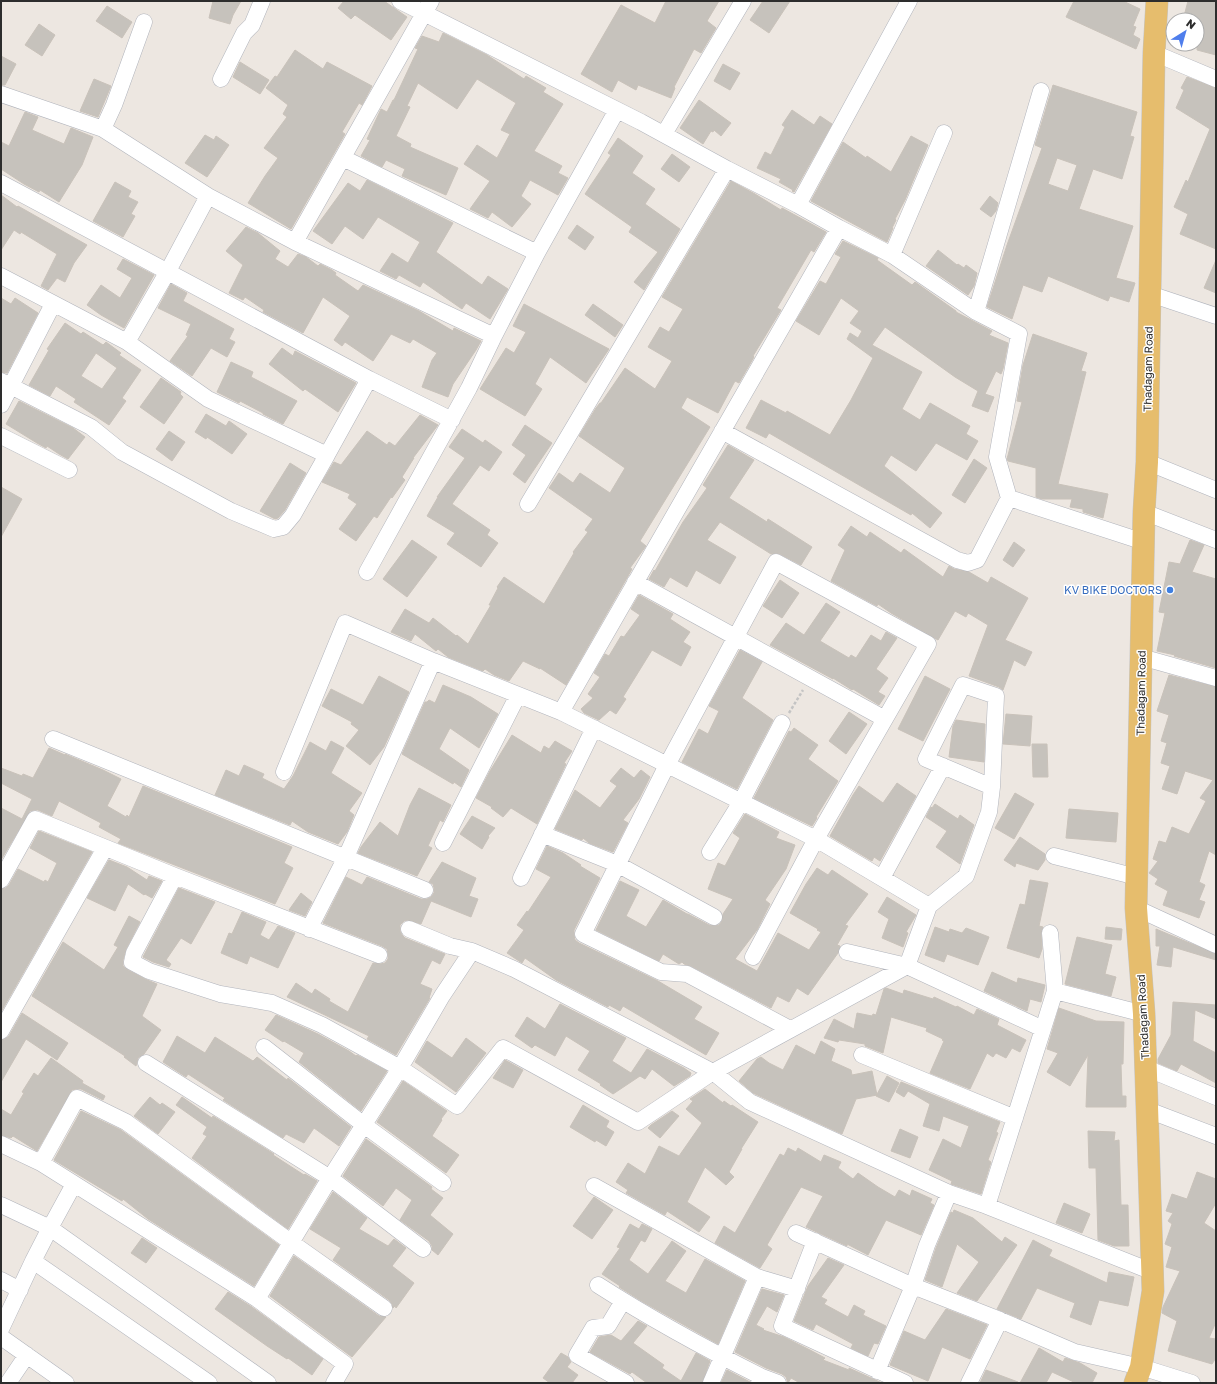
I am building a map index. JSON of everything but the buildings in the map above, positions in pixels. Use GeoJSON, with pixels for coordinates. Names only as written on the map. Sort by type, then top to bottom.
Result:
{"type":"FeatureCollection","features":[{"type":"Feature","properties":{"kind":"main road","name":"Thadagam Road"},"geometry":{"type":"LineString","coordinates":[[1138,1375],[1153,1291],[1144,1014],[1136,908],[1144,512],[1147,462],[1154,53],[1157,1]]}},
{"type":"Feature","properties":{"kind":"street"},"geometry":{"type":"LineString","coordinates":[[222,79],[244,34],[252,25],[262,1]]}},
{"type":"Feature","properties":{"kind":"street"},"geometry":{"type":"LineString","coordinates":[[400,1],[428,7],[664,134],[727,170],[798,205],[892,255],[976,312],[1019,334],[997,457],[1009,498],[977,560],[968,563],[957,560],[722,431]]}},
{"type":"Feature","properties":{"kind":"street"},"geometry":{"type":"LineString","coordinates":[[664,134],[743,1]]}},
{"type":"Feature","properties":{"kind":"street"},"geometry":{"type":"LineString","coordinates":[[798,205],[909,1]]}},
{"type":"Feature","properties":{"kind":"street"},"geometry":{"type":"LineString","coordinates":[[295,242],[428,7]]}},
{"type":"Feature","properties":{"kind":"street"},"geometry":{"type":"LineString","coordinates":[[103,129],[114,105],[144,22]]}},
{"type":"Feature","properties":{"kind":"street"},"geometry":{"type":"LineString","coordinates":[[1154,53],[1216,79]]}},
{"type":"Feature","properties":{"kind":"street"},"geometry":{"type":"LineString","coordinates":[[976,312],[1041,91]]}},
{"type":"Feature","properties":{"kind":"street"},"geometry":{"type":"LineString","coordinates":[[1,94],[103,129],[208,196],[295,242],[494,336]]}},
{"type":"Feature","properties":{"kind":"street"},"geometry":{"type":"LineString","coordinates":[[367,572],[452,420],[537,253],[617,110]]}},
{"type":"Feature","properties":{"kind":"street"},"geometry":{"type":"LineString","coordinates":[[892,255],[944,133]]}},
{"type":"Feature","properties":{"kind":"street"},"geometry":{"type":"LineString","coordinates":[[343,158],[537,253]]}},
{"type":"Feature","properties":{"kind":"street"},"geometry":{"type":"LineString","coordinates":[[528,504],[727,170]]}},
{"type":"Feature","properties":{"kind":"street"},"geometry":{"type":"LineString","coordinates":[[1,183],[369,379],[452,420]]}},
{"type":"Feature","properties":{"kind":"street"},"geometry":{"type":"LineString","coordinates":[[127,342],[168,271],[208,196]]}},
{"type":"Feature","properties":{"kind":"street"},"geometry":{"type":"LineString","coordinates":[[561,712],[839,228]]}},
{"type":"Feature","properties":{"kind":"street"},"geometry":{"type":"LineString","coordinates":[[1,276],[127,342],[208,399],[327,455]]}},
{"type":"Feature","properties":{"kind":"street"},"geometry":{"type":"LineString","coordinates":[[1150,294],[1216,316]]}},
{"type":"Feature","properties":{"kind":"street"},"geometry":{"type":"LineString","coordinates":[[1,405],[6,384],[53,304]]}},
{"type":"Feature","properties":{"kind":"street"},"geometry":{"type":"LineString","coordinates":[[6,384],[91,427],[129,456],[231,511],[274,529],[283,527],[293,514],[369,379]]}},
{"type":"Feature","properties":{"kind":"street"},"geometry":{"type":"LineString","coordinates":[[1,436],[69,470]]}},
{"type":"Feature","properties":{"kind":"street"},"geometry":{"type":"LineString","coordinates":[[1147,462],[1216,490]]}},
{"type":"Feature","properties":{"kind":"street"},"geometry":{"type":"LineString","coordinates":[[1009,498],[1144,542]]}},
{"type":"Feature","properties":{"kind":"street"},"geometry":{"type":"LineString","coordinates":[[1144,512],[1216,540]]}},
{"type":"Feature","properties":{"kind":"street"},"geometry":{"type":"LineString","coordinates":[[752,957],[816,839],[928,644],[776,562],[667,765],[583,934],[661,972],[687,974],[790,1030]]}},
{"type":"Feature","properties":{"kind":"street"},"geometry":{"type":"LineString","coordinates":[[635,582],[885,719]]}},
{"type":"Feature","properties":{"kind":"street"},"geometry":{"type":"LineString","coordinates":[[284,772],[345,623],[433,661],[561,712],[816,839],[929,906]]}},
{"type":"Feature","properties":{"kind":"street"},"geometry":{"type":"LineString","coordinates":[[1141,657],[1216,678]]}},
{"type":"Feature","properties":{"kind":"street"},"geometry":{"type":"LineString","coordinates":[[309,929],[346,857],[433,661]]}},
{"type":"Feature","properties":{"kind":"street"},"geometry":{"type":"LineString","coordinates":[[175,876],[134,953],[132,962],[149,971],[220,994],[272,1002],[322,1025],[400,1068],[457,1106],[502,1048],[638,1122],[713,1072],[907,966],[929,906],[966,876],[989,812],[992,787],[996,696],[963,685],[926,759],[992,787]]}},
{"type":"Feature","properties":{"kind":"street"},"geometry":{"type":"LineString","coordinates":[[443,843],[518,695]]}},
{"type":"Feature","properties":{"kind":"street"},"geometry":{"type":"LineString","coordinates":[[710,852],[741,802],[782,723]]}},
{"type":"Feature","properties":{"kind":"street"},"geometry":{"type":"LineString","coordinates":[[521,878],[594,728]]}},
{"type":"Feature","properties":{"kind":"street"},"geometry":{"type":"LineString","coordinates":[[53,739],[425,890]]}},
{"type":"Feature","properties":{"kind":"street"},"geometry":{"type":"LineString","coordinates":[[882,878],[942,766]]}},
{"type":"Feature","properties":{"kind":"street"},"geometry":{"type":"LineString","coordinates":[[1,880],[35,819],[309,929],[379,955]]}},
{"type":"Feature","properties":{"kind":"street"},"geometry":{"type":"LineString","coordinates":[[542,834],[618,864],[714,917]]}},
{"type":"Feature","properties":{"kind":"street"},"geometry":{"type":"LineString","coordinates":[[1,1031],[105,848]]}},
{"type":"Feature","properties":{"kind":"street"},"geometry":{"type":"LineString","coordinates":[[1054,856],[1137,877]]}},
{"type":"Feature","properties":{"kind":"street"},"geometry":{"type":"LineString","coordinates":[[1136,908],[1216,945]]}},
{"type":"Feature","properties":{"kind":"street"},"geometry":{"type":"LineString","coordinates":[[409,929],[450,946],[472,951],[514,969],[713,1072],[750,1102],[949,1193],[987,1206],[1153,1272]]}},
{"type":"Feature","properties":{"kind":"street"},"geometry":{"type":"LineString","coordinates":[[987,1206],[1055,991],[1050,934]]}},
{"type":"Feature","properties":{"kind":"street"},"geometry":{"type":"LineString","coordinates":[[257,1299],[330,1178],[400,1068],[442,996],[472,951]]}},
{"type":"Feature","properties":{"kind":"street"},"geometry":{"type":"LineString","coordinates":[[847,952],[907,966],[1043,1029]]}},
{"type":"Feature","properties":{"kind":"street"},"geometry":{"type":"LineString","coordinates":[[1055,991],[1144,1014]]}},
{"type":"Feature","properties":{"kind":"street"},"geometry":{"type":"LineString","coordinates":[[264,1047],[364,1125],[443,1183]]}},
{"type":"Feature","properties":{"kind":"street"},"geometry":{"type":"LineString","coordinates":[[862,1055],[1015,1118]]}},
{"type":"Feature","properties":{"kind":"street"},"geometry":{"type":"LineString","coordinates":[[146,1063],[330,1178],[423,1249]]}},
{"type":"Feature","properties":{"kind":"street"},"geometry":{"type":"LineString","coordinates":[[1146,1068],[1216,1096]]}},
{"type":"Feature","properties":{"kind":"street"},"geometry":{"type":"LineString","coordinates":[[41,1163],[77,1098],[126,1122],[384,1308]]}},
{"type":"Feature","properties":{"kind":"street"},"geometry":{"type":"LineString","coordinates":[[1148,1110],[1216,1136]]}},
{"type":"Feature","properties":{"kind":"street"},"geometry":{"type":"LineString","coordinates":[[1,1144],[41,1163],[257,1299],[345,1364],[334,1383]]}},
{"type":"Feature","properties":{"kind":"street"},"geometry":{"type":"LineString","coordinates":[[1,1329],[33,1261],[74,1184]]}},
{"type":"Feature","properties":{"kind":"street"},"geometry":{"type":"LineString","coordinates":[[594,1186],[757,1277],[796,1289]]}},
{"type":"Feature","properties":{"kind":"street"},"geometry":{"type":"LineString","coordinates":[[877,1371],[913,1286],[927,1245],[949,1193]]}},
{"type":"Feature","properties":{"kind":"street"},"geometry":{"type":"LineString","coordinates":[[1,1205],[50,1228],[268,1383]]}},
{"type":"Feature","properties":{"kind":"street"},"geometry":{"type":"LineString","coordinates":[[796,1234],[913,1286],[1076,1352],[1138,1375],[1192,1383]]}},
{"type":"Feature","properties":{"kind":"street"},"geometry":{"type":"LineString","coordinates":[[815,1242],[782,1326],[905,1383]]}},
{"type":"Feature","properties":{"kind":"street"},"geometry":{"type":"LineString","coordinates":[[33,1261],[209,1383]]}},
{"type":"Feature","properties":{"kind":"street"},"geometry":{"type":"LineString","coordinates":[[711,1383],[757,1277]]}},
{"type":"Feature","properties":{"kind":"street"},"geometry":{"type":"LineString","coordinates":[[1,1280],[20,1290]]}},
{"type":"Feature","properties":{"kind":"street"},"geometry":{"type":"LineString","coordinates":[[598,1285],[623,1301],[722,1356],[761,1380],[778,1383]]}},
{"type":"Feature","properties":{"kind":"street"},"geometry":{"type":"LineString","coordinates":[[623,1301],[608,1326],[593,1328],[577,1355],[626,1383]]}},
{"type":"Feature","properties":{"kind":"street"},"geometry":{"type":"LineString","coordinates":[[969,1383],[1000,1320]]}},
{"type":"Feature","properties":{"kind":"street"},"geometry":{"type":"LineString","coordinates":[[1,1337],[66,1383]]}},
{"type":"Feature","properties":{"kind":"street"},"geometry":{"type":"LineString","coordinates":[[8,1383],[26,1355]]}},
{"type":"Feature","properties":{"kind":"path"},"geometry":{"type":"LineString","coordinates":[[782,723],[810,678]]}},
{"type":"Feature","properties":{"kind":"place","name":"KV BIKE DOCTORS"},"geometry":{"type":"Point","coordinates":[1170,590]}}]}
